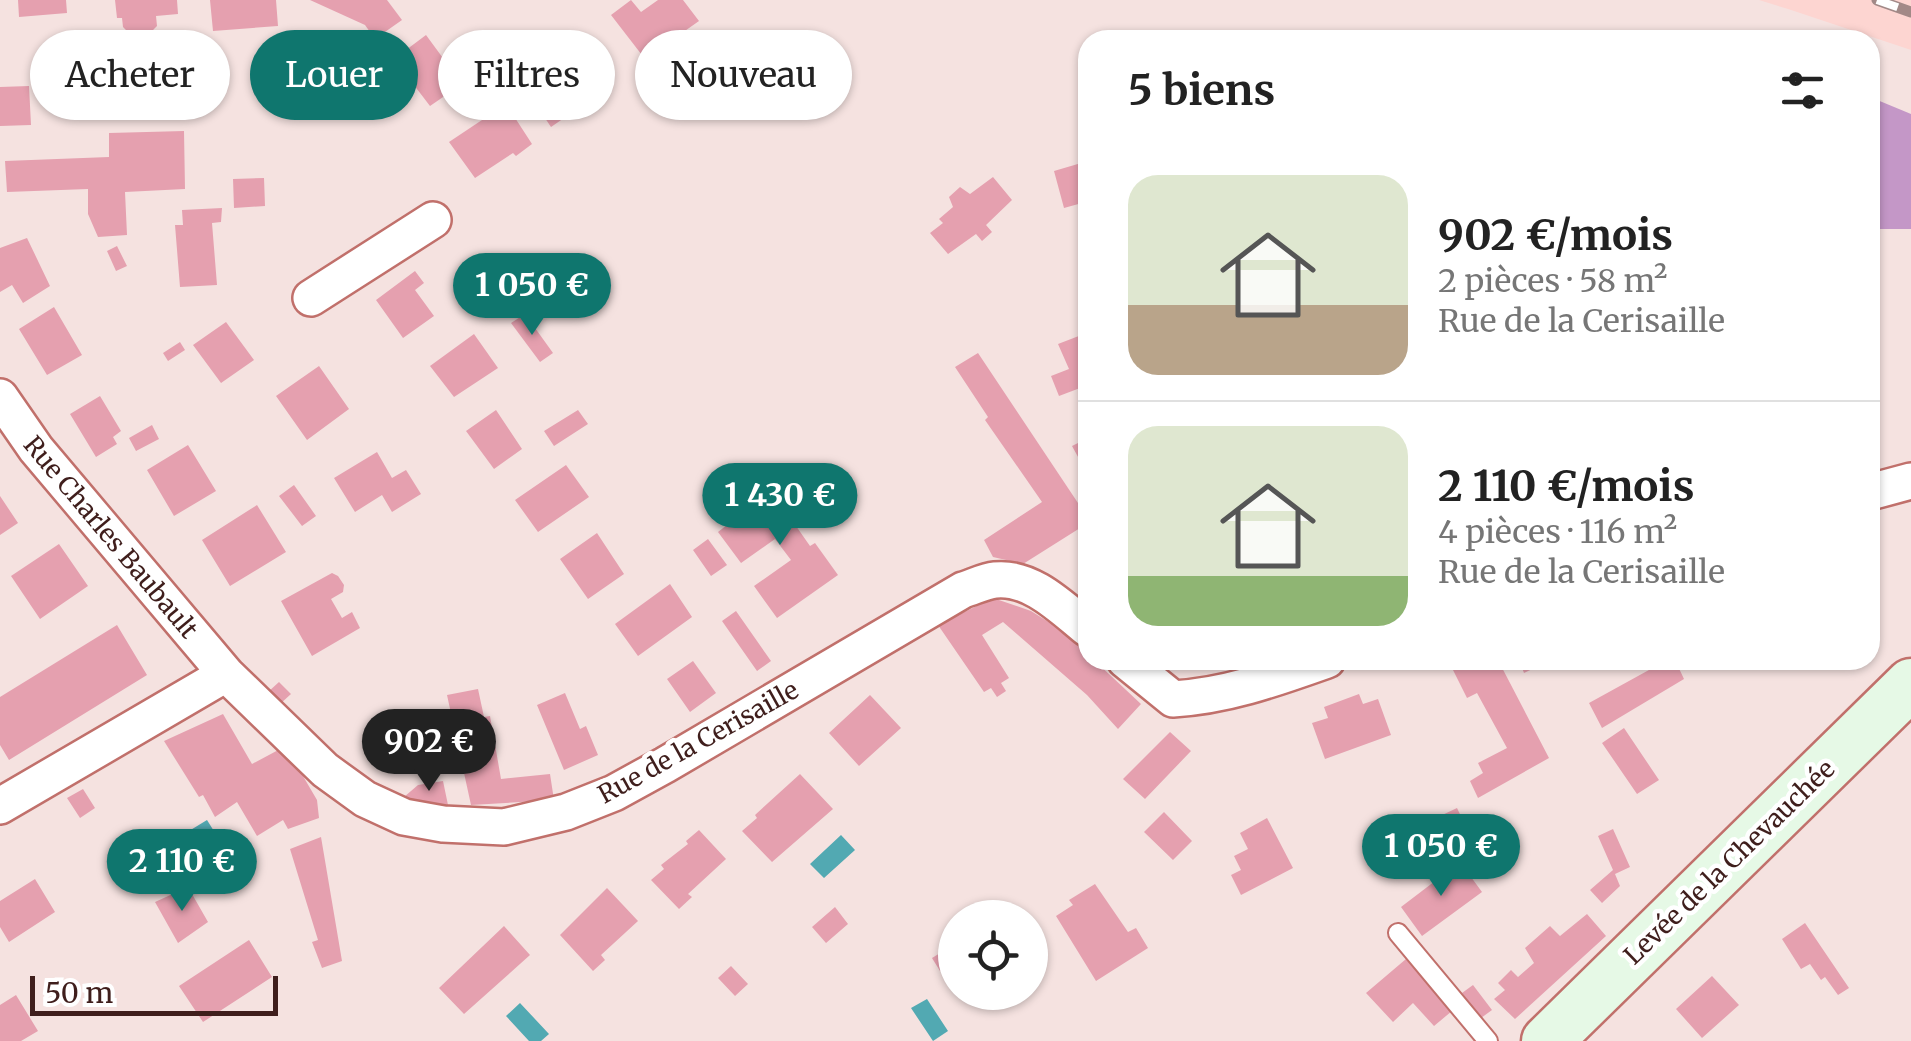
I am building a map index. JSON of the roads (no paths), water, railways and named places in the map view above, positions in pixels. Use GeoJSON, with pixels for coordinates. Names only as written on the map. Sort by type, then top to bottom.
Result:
{"type":"FeatureCollection","features":[{"type":"Feature","properties":{"kind":"street"},"geometry":{"type":"LineString","coordinates":[[311,298],[433,220]]}},
{"type":"Feature","properties":{"kind":"street","name":"Rue Charles Baubault"},"geometry":{"type":"LineString","coordinates":[[0,396],[36,449],[226,674]]}},
{"type":"Feature","properties":{"kind":"street"},"geometry":{"type":"LineString","coordinates":[[1880,489],[1911,481]]}},
{"type":"Feature","properties":{"kind":"street","name":"Rue de la Cerisaille"},"geometry":{"type":"LineString","coordinates":[[226,674],[325,770],[365,799],[404,817],[504,827],[566,812],[614,793],[964,590],[996,580],[1023,584],[1050,598],[1078,621]]}},
{"type":"Feature","properties":{"kind":"street"},"geometry":{"type":"LineString","coordinates":[[1137,670],[1173,699],[1203,698],[1298,670]]}},
{"type":"Feature","properties":{"kind":"street"},"geometry":{"type":"LineString","coordinates":[[0,806],[226,674]]}},
{"type":"Feature","properties":{"kind":"street","name":"Levée de la Chevauchée"},"geometry":{"type":"LineString","coordinates":[[1548,1041],[1911,684]]}},
{"type":"Feature","properties":{"kind":"lane"},"geometry":{"type":"LineString","coordinates":[[1398,933],[1488,1041]]}},
{"type":"Feature","properties":{"kind":"water"},"geometry":{"type":"Polygon","coordinates":[[[207,820],[217,836],[176,861],[166,845],[207,820]]]}},
{"type":"Feature","properties":{"kind":"water"},"geometry":{"type":"Polygon","coordinates":[[[841,835],[855,850],[824,878],[810,864],[841,835]]]}},
{"type":"Feature","properties":{"kind":"water"},"geometry":{"type":"Polygon","coordinates":[[[927,999],[948,1031],[933,1041],[911,1008],[927,999]]]}},
{"type":"Feature","properties":{"kind":"water"},"geometry":{"type":"Polygon","coordinates":[[[520,1003],[549,1034],[541,1041],[529,1041],[506,1016],[520,1003]]]}},
{"type":"Feature","properties":{"kind":"railway"},"geometry":{"type":"LineString","coordinates":[[1877,0],[1911,12]]}}]}
